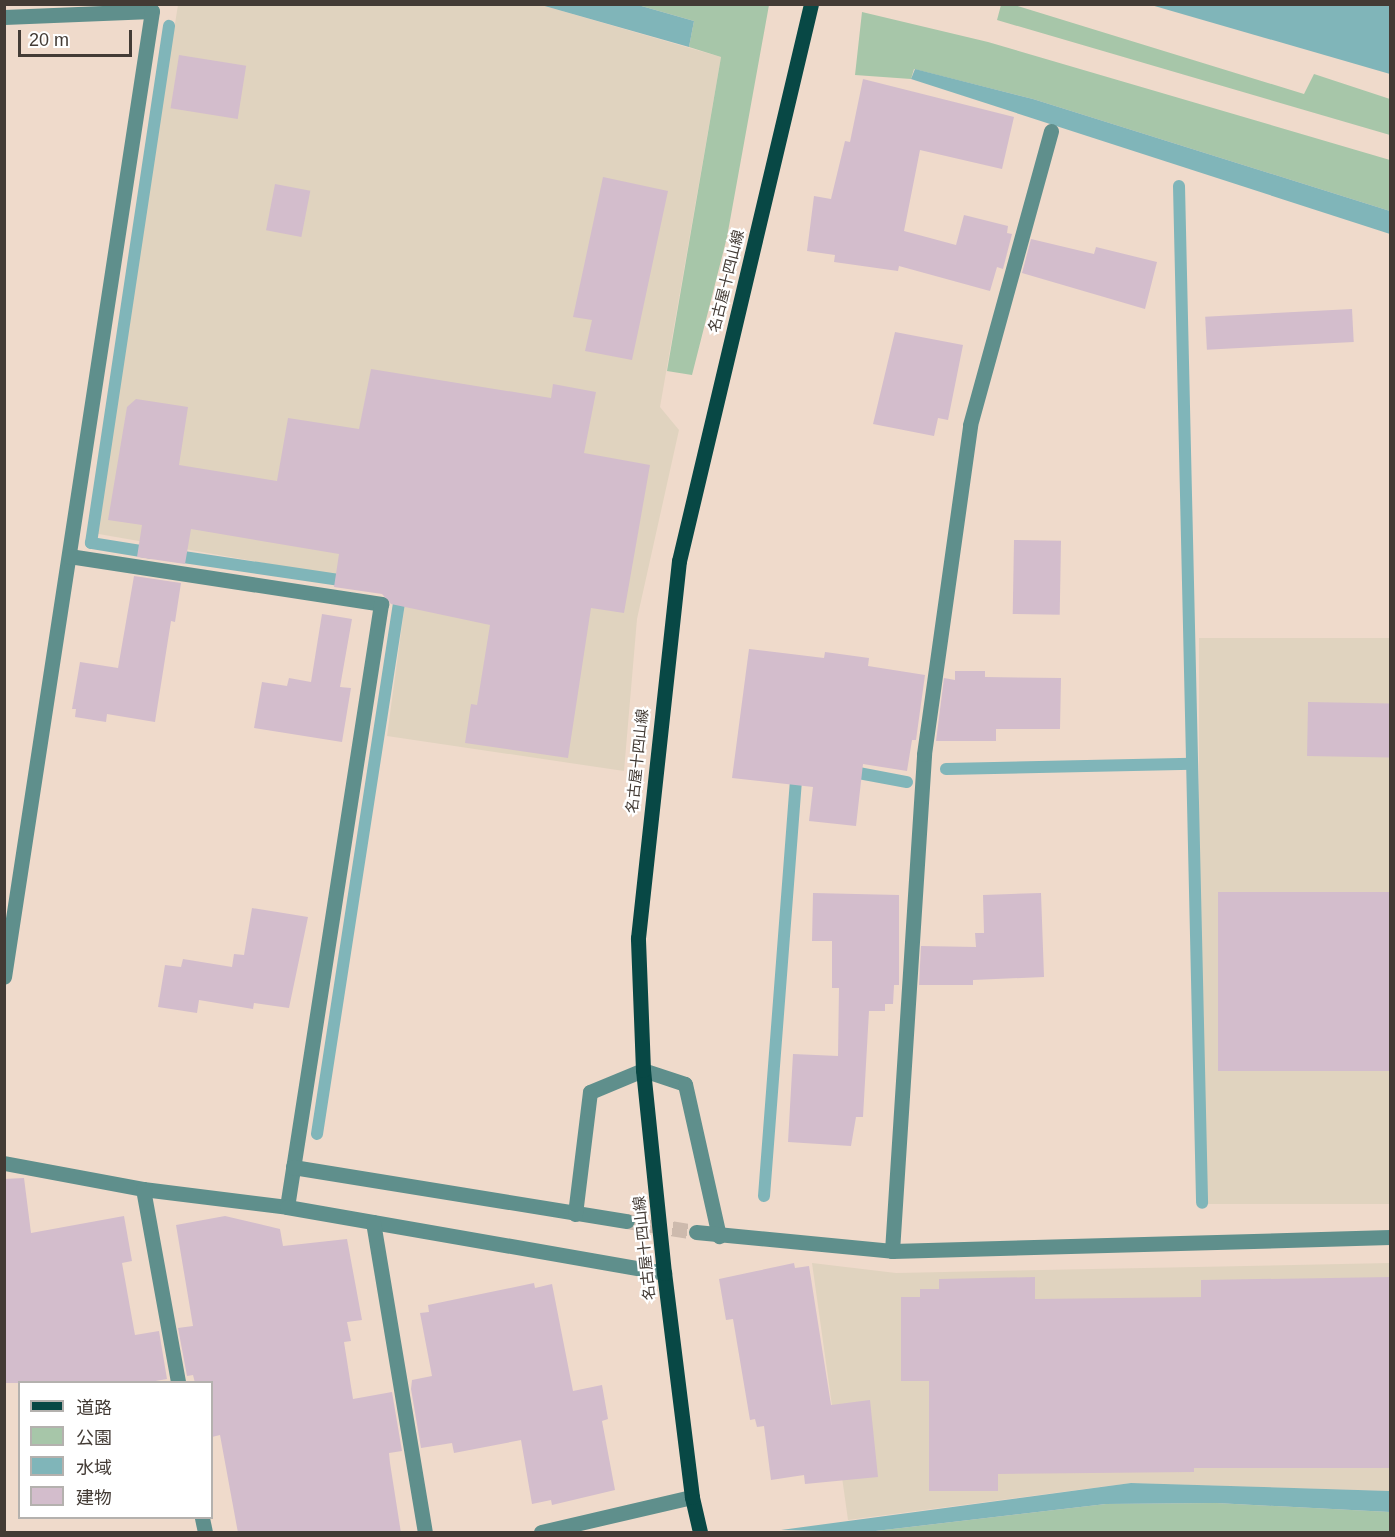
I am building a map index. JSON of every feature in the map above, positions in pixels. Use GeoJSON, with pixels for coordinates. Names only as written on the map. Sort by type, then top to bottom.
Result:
{"type":"FeatureCollection","features":[{"type":"Feature","properties":{"kind":"main road","name":"名古屋十四山線"},"geometry":{"type":"LineString","coordinates":[[700,1533],[692,1497],[664,1273],[643,1070],[638,938],[679,561],[812,4]]}},
{"type":"Feature","properties":{"kind":"street"},"geometry":{"type":"LineString","coordinates":[[4,17],[152,11],[4,977]]}},
{"type":"Feature","properties":{"kind":"street"},"geometry":{"type":"LineString","coordinates":[[892,1251],[924,754],[970,425],[1051,131]]}},
{"type":"Feature","properties":{"kind":"street"},"geometry":{"type":"LineString","coordinates":[[69,556],[381,604],[287,1207]]}},
{"type":"Feature","properties":{"kind":"street"},"geometry":{"type":"LineString","coordinates":[[575,1214],[590,1092],[643,1070],[686,1084],[719,1236]]}},
{"type":"Feature","properties":{"kind":"street"},"geometry":{"type":"LineString","coordinates":[[4,1163],[143,1189],[287,1207],[664,1273]]}},
{"type":"Feature","properties":{"kind":"street"},"geometry":{"type":"LineString","coordinates":[[293,1167],[627,1221]]}},
{"type":"Feature","properties":{"kind":"street"},"geometry":{"type":"LineString","coordinates":[[143,1189],[178,1381]]}},
{"type":"Feature","properties":{"kind":"street"},"geometry":{"type":"LineString","coordinates":[[374,1222],[425,1533]]}},
{"type":"Feature","properties":{"kind":"street"},"geometry":{"type":"LineString","coordinates":[[696,1232],[892,1251],[1390,1238]]}},
{"type":"Feature","properties":{"kind":"street"},"geometry":{"type":"LineString","coordinates":[[541,1533],[692,1497]]}},
{"type":"Feature","properties":{"kind":"shaded area"},"geometry":{"type":"Polygon","coordinates":[[[178,5],[541,5],[721,57],[660,407],[679,430],[637,619],[624,771],[387,736],[407,588],[93,533],[178,5]]]}},
{"type":"Feature","properties":{"kind":"shaded area"},"geometry":{"type":"Polygon","coordinates":[[[1199,638],[1390,638],[1390,1204],[1199,1204],[1199,638]]]}},
{"type":"Feature","properties":{"kind":"shaded area"},"geometry":{"type":"Polygon","coordinates":[[[812,1263],[896,1273],[1390,1263],[1390,1491],[1131,1483],[848,1520],[812,1263]]]}},
{"type":"Feature","properties":{"kind":"green space"},"geometry":{"type":"Polygon","coordinates":[[[638,5],[769,5],[727,237],[692,375],[667,371],[721,57],[689,47],[694,21],[638,5]]]}},
{"type":"Feature","properties":{"kind":"green space"},"geometry":{"type":"Polygon","coordinates":[[[1001,5],[1014,5],[1304,94],[1314,74],[1390,99],[1390,135],[997,20],[1001,5]]]}},
{"type":"Feature","properties":{"kind":"green space"},"geometry":{"type":"Polygon","coordinates":[[[862,12],[988,42],[1390,160],[1390,211],[1033,99],[914,69],[911,79],[855,75],[862,12]]]}},
{"type":"Feature","properties":{"kind":"green space"},"geometry":{"type":"Polygon","coordinates":[[[1216,1503],[1390,1512],[1390,1532],[867,1532],[1106,1504],[1216,1503]]]}},
{"type":"Feature","properties":{"kind":"water"},"geometry":{"type":"Polygon","coordinates":[[[541,5],[638,5],[694,21],[689,47],[541,5]]]}},
{"type":"Feature","properties":{"kind":"water"},"geometry":{"type":"Polygon","coordinates":[[[1151,5],[1390,5],[1390,74],[1151,5]]]}},
{"type":"Feature","properties":{"kind":"water"},"geometry":{"type":"Polygon","coordinates":[[[915,69],[1033,99],[1390,211],[1390,234],[911,79],[915,69]]]}},
{"type":"Feature","properties":{"kind":"water"},"geometry":{"type":"Polygon","coordinates":[[[1131,1483],[1390,1491],[1390,1512],[1216,1503],[1106,1504],[867,1532],[781,1530],[1131,1483]]]}},
{"type":"Feature","properties":{"kind":"building"},"geometry":{"type":"Polygon","coordinates":[[[179,55],[246,66],[238,119],[171,108],[179,55]]]}},
{"type":"Feature","properties":{"kind":"building"},"geometry":{"type":"Polygon","coordinates":[[[863,79],[1014,117],[1002,169],[920,150],[904,231],[956,245],[964,215],[1008,226],[1007,233],[1012,234],[1003,269],[997,267],[990,291],[899,266],[898,271],[834,262],[835,255],[807,251],[814,196],[831,199],[845,141],[850,142],[863,79]]]}},
{"type":"Feature","properties":{"kind":"building"},"geometry":{"type":"Polygon","coordinates":[[[603,177],[668,191],[632,360],[585,351],[592,320],[573,317],[603,177]]]}},
{"type":"Feature","properties":{"kind":"building"},"geometry":{"type":"Polygon","coordinates":[[[275,184],[310,191],[301,237],[266,230],[275,184]]]}},
{"type":"Feature","properties":{"kind":"building"},"geometry":{"type":"Polygon","coordinates":[[[1031,239],[1094,254],[1096,247],[1157,262],[1145,309],[1022,273],[1031,239]]]}},
{"type":"Feature","properties":{"kind":"building"},"geometry":{"type":"Polygon","coordinates":[[[1352,309],[1354,342],[1207,350],[1205,317],[1352,309]]]}},
{"type":"Feature","properties":{"kind":"building"},"geometry":{"type":"Polygon","coordinates":[[[895,332],[963,345],[948,420],[938,418],[934,436],[873,424],[895,332]]]}},
{"type":"Feature","properties":{"kind":"building"},"geometry":{"type":"Polygon","coordinates":[[[371,369],[551,398],[553,384],[596,392],[584,453],[650,465],[624,613],[591,608],[568,758],[465,743],[471,704],[477,705],[490,625],[391,604],[382,594],[334,587],[339,554],[191,529],[185,564],[137,557],[142,525],[108,520],[127,407],[136,399],[188,407],[179,465],[277,481],[288,418],[359,429],[371,369]]]}},
{"type":"Feature","properties":{"kind":"building"},"geometry":{"type":"Polygon","coordinates":[[[1014,540],[1061,541],[1060,615],[1013,614],[1014,540]]]}},
{"type":"Feature","properties":{"kind":"building"},"geometry":{"type":"Polygon","coordinates":[[[134,576],[181,583],[175,622],[171,621],[155,722],[107,714],[106,722],[75,717],[76,709],[72,709],[80,662],[118,668],[134,576]]]}},
{"type":"Feature","properties":{"kind":"building"},"geometry":{"type":"Polygon","coordinates":[[[322,614],[352,619],[340,687],[351,688],[342,742],[254,728],[262,682],[287,686],[289,678],[311,682],[322,614]]]}},
{"type":"Feature","properties":{"kind":"building"},"geometry":{"type":"Polygon","coordinates":[[[749,649],[824,658],[825,652],[869,658],[868,666],[925,675],[916,740],[912,740],[907,771],[863,764],[856,826],[809,821],[813,787],[732,778],[749,649]]]}},
{"type":"Feature","properties":{"kind":"building"},"geometry":{"type":"Polygon","coordinates":[[[955,671],[985,671],[985,677],[1061,678],[1060,729],[996,729],[996,741],[936,741],[944,678],[955,680],[955,671]]]}},
{"type":"Feature","properties":{"kind":"building"},"geometry":{"type":"Polygon","coordinates":[[[1308,702],[1390,703],[1389,757],[1307,756],[1308,702]]]}},
{"type":"Feature","properties":{"kind":"building"},"geometry":{"type":"Polygon","coordinates":[[[1218,892],[1390,892],[1390,1071],[1218,1071],[1218,892]]]}},
{"type":"Feature","properties":{"kind":"building"},"geometry":{"type":"Polygon","coordinates":[[[813,893],[899,895],[899,985],[894,985],[893,1004],[885,1004],[885,1011],[869,1011],[863,1117],[856,1117],[851,1146],[788,1142],[793,1054],[838,1056],[839,988],[832,988],[832,941],[812,941],[813,893]]]}},
{"type":"Feature","properties":{"kind":"building"},"geometry":{"type":"Polygon","coordinates":[[[1041,893],[1044,977],[973,980],[973,985],[919,985],[921,946],[976,947],[975,933],[984,933],[983,895],[1041,893]]]}},
{"type":"Feature","properties":{"kind":"building"},"geometry":{"type":"Polygon","coordinates":[[[252,908],[308,917],[289,1008],[254,1003],[253,1009],[199,1000],[197,1013],[158,1007],[165,965],[181,967],[183,959],[232,967],[234,954],[244,955],[252,908]]]}},
{"type":"Feature","properties":{"kind":"building"},"geometry":{"type":"Polygon","coordinates":[[[24,1178],[31,1233],[124,1216],[132,1261],[122,1263],[135,1335],[159,1331],[167,1379],[4,1383],[4,1179],[24,1178]]]}},
{"type":"Feature","properties":{"kind":"building"},"geometry":{"type":"Polygon","coordinates":[[[225,1216],[280,1229],[283,1246],[347,1239],[362,1320],[347,1322],[351,1341],[344,1342],[353,1399],[392,1392],[402,1451],[389,1453],[401,1533],[238,1533],[220,1435],[213,1437],[213,1381],[194,1381],[193,1375],[187,1376],[178,1328],[193,1326],[176,1225],[225,1216]]]}},
{"type":"Feature","properties":{"kind":"building"},"geometry":{"type":"Polygon","coordinates":[[[794,1263],[795,1268],[809,1266],[831,1405],[870,1400],[878,1477],[805,1484],[804,1475],[771,1480],[764,1426],[757,1427],[755,1419],[750,1420],[733,1319],[726,1320],[719,1279],[794,1263]]]}},
{"type":"Feature","properties":{"kind":"building"},"geometry":{"type":"Polygon","coordinates":[[[1035,1277],[1035,1299],[1201,1297],[1201,1280],[1390,1277],[1390,1468],[1194,1468],[1194,1472],[998,1474],[998,1491],[929,1491],[929,1381],[901,1381],[901,1297],[920,1297],[920,1289],[939,1289],[939,1279],[1035,1277]]]}},
{"type":"Feature","properties":{"kind":"building"},"geometry":{"type":"Polygon","coordinates":[[[534,1283],[535,1288],[552,1284],[573,1391],[602,1385],[608,1419],[602,1421],[615,1490],[552,1505],[551,1500],[532,1504],[521,1440],[454,1453],[452,1443],[421,1448],[411,1389],[412,1380],[432,1376],[420,1313],[429,1312],[428,1305],[534,1283]]]}},
{"type":"Feature","properties":{"kind":"waterway"},"geometry":{"type":"LineString","coordinates":[[153,553],[91,543],[169,26]]}},
{"type":"Feature","properties":{"kind":"waterway"},"geometry":{"type":"LineString","coordinates":[[1179,186],[1202,1203]]}},
{"type":"Feature","properties":{"kind":"waterway"},"geometry":{"type":"LineString","coordinates":[[170,555],[352,582]]}},
{"type":"Feature","properties":{"kind":"waterway"},"geometry":{"type":"LineString","coordinates":[[317,1134],[401,590]]}},
{"type":"Feature","properties":{"kind":"waterway"},"geometry":{"type":"LineString","coordinates":[[946,769],[1192,764]]}},
{"type":"Feature","properties":{"kind":"waterway"},"geometry":{"type":"LineString","coordinates":[[764,1196],[797,770]]}},
{"type":"Feature","properties":{"kind":"waterway"},"geometry":{"type":"LineString","coordinates":[[848,771],[907,782]]}},
{"type":"Feature","properties":{"kind":"tunnel"},"geometry":{"type":"LineString","coordinates":[[627,1221],[696,1232]]}}]}
